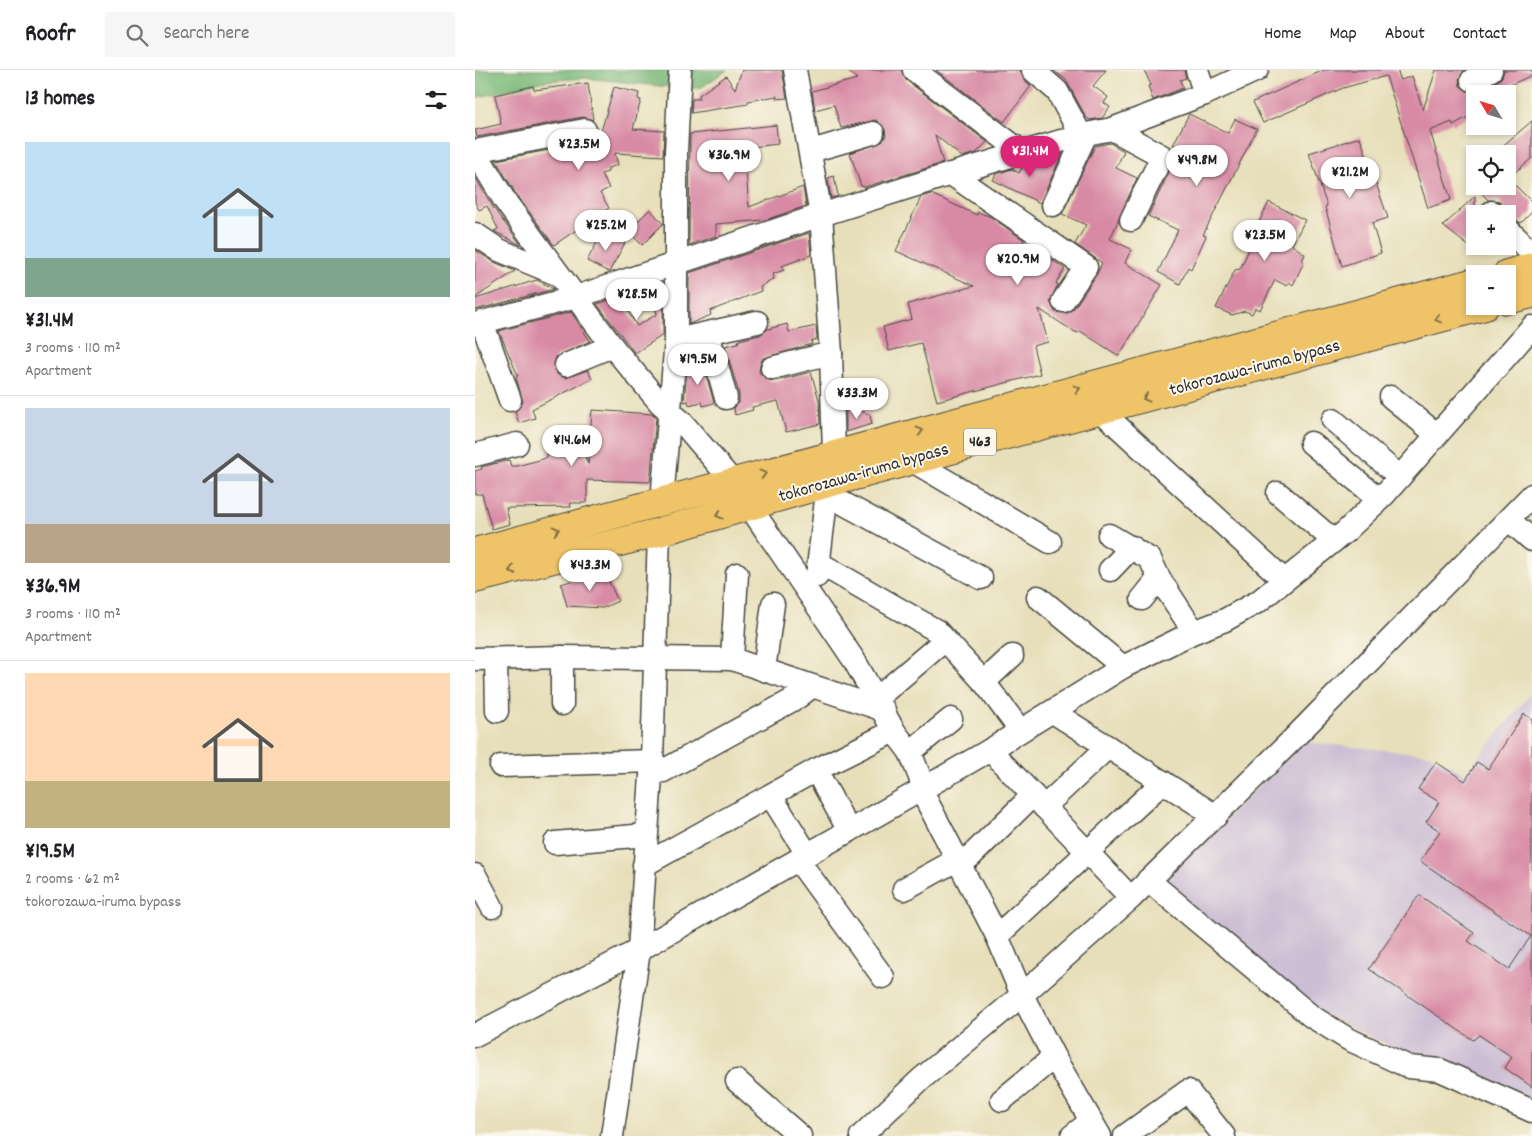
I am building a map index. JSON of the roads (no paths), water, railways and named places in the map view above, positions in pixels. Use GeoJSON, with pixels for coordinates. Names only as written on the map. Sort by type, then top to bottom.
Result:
{"type":"FeatureCollection","features":[{"type":"Feature","properties":{"kind":"highway"},"geometry":{"type":"LineString","coordinates":[[1516,271],[1532,267]]}},
{"type":"Feature","properties":{"kind":"highway","name":"tokorozawa-iruma bypass"},"geometry":{"type":"LineString","coordinates":[[475,552],[1466,284]]}},
{"type":"Feature","properties":{"kind":"highway"},"geometry":{"type":"LineString","coordinates":[[1516,298],[1532,294]]}},
{"type":"Feature","properties":{"kind":"highway","name":"tokorozawa-iruma bypass"},"geometry":{"type":"LineString","coordinates":[[475,580],[748,507],[827,488],[911,460],[1466,311]]}},
{"type":"Feature","properties":{"kind":"street"},"geometry":{"type":"LineString","coordinates":[[662,500],[676,340],[678,264],[676,152],[680,70]]}},
{"type":"Feature","properties":{"kind":"street"},"geometry":{"type":"LineString","coordinates":[[795,70],[821,215],[831,353],[834,454]]}},
{"type":"Feature","properties":{"kind":"street"},"geometry":{"type":"LineString","coordinates":[[914,70],[1023,153]]}},
{"type":"Feature","properties":{"kind":"street"},"geometry":{"type":"LineString","coordinates":[[1033,70],[1057,91],[1084,134]]}},
{"type":"Feature","properties":{"kind":"street"},"geometry":{"type":"LineString","coordinates":[[1197,70],[1205,94]]}},
{"type":"Feature","properties":{"kind":"street"},"geometry":{"type":"LineString","coordinates":[[510,400],[479,323],[576,297],[821,215],[951,174],[1084,134],[1112,129],[1205,94],[1257,70]]}},
{"type":"Feature","properties":{"kind":"street"},"geometry":{"type":"LineString","coordinates":[[1112,129],[1162,156],[1131,220]]}},
{"type":"Feature","properties":{"kind":"street"},"geometry":{"type":"LineString","coordinates":[[591,148],[585,130],[477,158],[505,201],[611,346],[733,482],[880,704],[893,731],[910,752],[921,780],[921,790],[960,861],[997,936],[1022,995],[1054,1057],[1096,1129],[1072,1136]]}},
{"type":"Feature","properties":{"kind":"street"},"geometry":{"type":"LineString","coordinates":[[811,151],[873,133]]}},
{"type":"Feature","properties":{"kind":"street"},"geometry":{"type":"LineString","coordinates":[[1053,205],[1084,134]]}},
{"type":"Feature","properties":{"kind":"street"},"geometry":{"type":"LineString","coordinates":[[951,174],[1086,267],[1063,300]]}},
{"type":"Feature","properties":{"kind":"street"},"geometry":{"type":"LineString","coordinates":[[475,236],[499,250],[560,275]]}},
{"type":"Feature","properties":{"kind":"street"},"geometry":{"type":"LineString","coordinates":[[1516,237],[1532,254]]}},
{"type":"Feature","properties":{"kind":"street"},"geometry":{"type":"LineString","coordinates":[[676,340],[757,322]]}},
{"type":"Feature","properties":{"kind":"street"},"geometry":{"type":"LineString","coordinates":[[475,1035],[639,950],[921,790],[1053,712],[1123,667],[1194,632],[1225,620],[1259,601],[1379,500],[1532,328]]}},
{"type":"Feature","properties":{"kind":"street"},"geometry":{"type":"LineString","coordinates":[[708,333],[726,398]]}},
{"type":"Feature","properties":{"kind":"street"},"geometry":{"type":"LineString","coordinates":[[566,365],[611,346]]}},
{"type":"Feature","properties":{"kind":"street"},"geometry":{"type":"LineString","coordinates":[[772,368],[831,353]]}},
{"type":"Feature","properties":{"kind":"street"},"geometry":{"type":"LineString","coordinates":[[1391,397],[1436,434]]}},
{"type":"Feature","properties":{"kind":"street"},"geometry":{"type":"LineString","coordinates":[[1100,410],[1284,580]]}},
{"type":"Feature","properties":{"kind":"street"},"geometry":{"type":"LineString","coordinates":[[1333,420],[1399,476]]}},
{"type":"Feature","properties":{"kind":"street"},"geometry":{"type":"LineString","coordinates":[[1311,443],[1379,500]]}},
{"type":"Feature","properties":{"kind":"street"},"geometry":{"type":"LineString","coordinates":[[475,455],[517,444]]}},
{"type":"Feature","properties":{"kind":"street"},"geometry":{"type":"LineString","coordinates":[[911,460],[1051,542]]}},
{"type":"Feature","properties":{"kind":"street"},"geometry":{"type":"LineString","coordinates":[[814,602],[827,488],[981,578]]}},
{"type":"Feature","properties":{"kind":"street"},"geometry":{"type":"LineString","coordinates":[[1278,493],[1333,540]]}},
{"type":"Feature","properties":{"kind":"street"},"geometry":{"type":"LineString","coordinates":[[861,1136],[920,1080],[1022,995],[1131,898],[1216,816],[1532,495]]}},
{"type":"Feature","properties":{"kind":"street"},"geometry":{"type":"LineString","coordinates":[[1509,520],[1532,540]]}},
{"type":"Feature","properties":{"kind":"street"},"geometry":{"type":"LineString","coordinates":[[612,1136],[639,950],[651,761],[659,532]]}},
{"type":"Feature","properties":{"kind":"street"},"geometry":{"type":"LineString","coordinates":[[1109,535],[1150,559],[1159,578],[1194,632]]}},
{"type":"Feature","properties":{"kind":"street"},"geometry":{"type":"LineString","coordinates":[[1110,570],[1132,547]]}},
{"type":"Feature","properties":{"kind":"street"},"geometry":{"type":"LineString","coordinates":[[819,563],[937,631],[984,682],[1020,730]]}},
{"type":"Feature","properties":{"kind":"street"},"geometry":{"type":"LineString","coordinates":[[732,659],[737,574]]}},
{"type":"Feature","properties":{"kind":"street"},"geometry":{"type":"LineString","coordinates":[[1142,599],[1159,578]]}},
{"type":"Feature","properties":{"kind":"street"},"geometry":{"type":"LineString","coordinates":[[1038,597],[1123,667]]}},
{"type":"Feature","properties":{"kind":"street"},"geometry":{"type":"LineString","coordinates":[[764,670],[773,604]]}},
{"type":"Feature","properties":{"kind":"street"},"geometry":{"type":"LineString","coordinates":[[880,704],[945,640]]}},
{"type":"Feature","properties":{"kind":"street"},"geometry":{"type":"LineString","coordinates":[[984,682],[1011,656]]}},
{"type":"Feature","properties":{"kind":"street"},"geometry":{"type":"LineString","coordinates":[[497,711],[485,659],[562,657],[732,659],[811,687],[880,704]]}},
{"type":"Feature","properties":{"kind":"street"},"geometry":{"type":"LineString","coordinates":[[562,657],[563,704]]}},
{"type":"Feature","properties":{"kind":"street"},"geometry":{"type":"LineString","coordinates":[[501,766],[651,761],[663,771],[798,698],[811,687]]}},
{"type":"Feature","properties":{"kind":"street"},"geometry":{"type":"LineString","coordinates":[[1053,712],[1216,816]]}},
{"type":"Feature","properties":{"kind":"street"},"geometry":{"type":"LineString","coordinates":[[910,752],[951,719]]}},
{"type":"Feature","properties":{"kind":"street"},"geometry":{"type":"LineString","coordinates":[[644,865],[816,770],[893,731]]}},
{"type":"Feature","properties":{"kind":"street"},"geometry":{"type":"LineString","coordinates":[[904,889],[951,863],[970,857],[1108,747]]}},
{"type":"Feature","properties":{"kind":"street"},"geometry":{"type":"LineString","coordinates":[[990,750],[1131,898]]}},
{"type":"Feature","properties":{"kind":"street"},"geometry":{"type":"LineString","coordinates":[[816,770],[849,830]]}},
{"type":"Feature","properties":{"kind":"street"},"geometry":{"type":"LineString","coordinates":[[997,936],[1163,782]]}},
{"type":"Feature","properties":{"kind":"street"},"geometry":{"type":"LineString","coordinates":[[771,796],[803,857],[883,977]]}},
{"type":"Feature","properties":{"kind":"street"},"geometry":{"type":"LineString","coordinates":[[555,843],[646,835]]}},
{"type":"Feature","properties":{"kind":"street"},"geometry":{"type":"LineString","coordinates":[[475,875],[492,907]]}},
{"type":"Feature","properties":{"kind":"street"},"geometry":{"type":"LineString","coordinates":[[1148,880],[1311,1016],[1348,1039],[1409,1067],[1440,1070],[1532,1111]]}},
{"type":"Feature","properties":{"kind":"street"},"geometry":{"type":"LineString","coordinates":[[1001,1100],[1054,1057]]}},
{"type":"Feature","properties":{"kind":"street"},"geometry":{"type":"LineString","coordinates":[[737,1081],[799,1136]]}},
{"type":"Feature","properties":{"kind":"street"},"geometry":{"type":"LineString","coordinates":[[1125,1136],[1188,1091],[1224,1136]]}}]}
